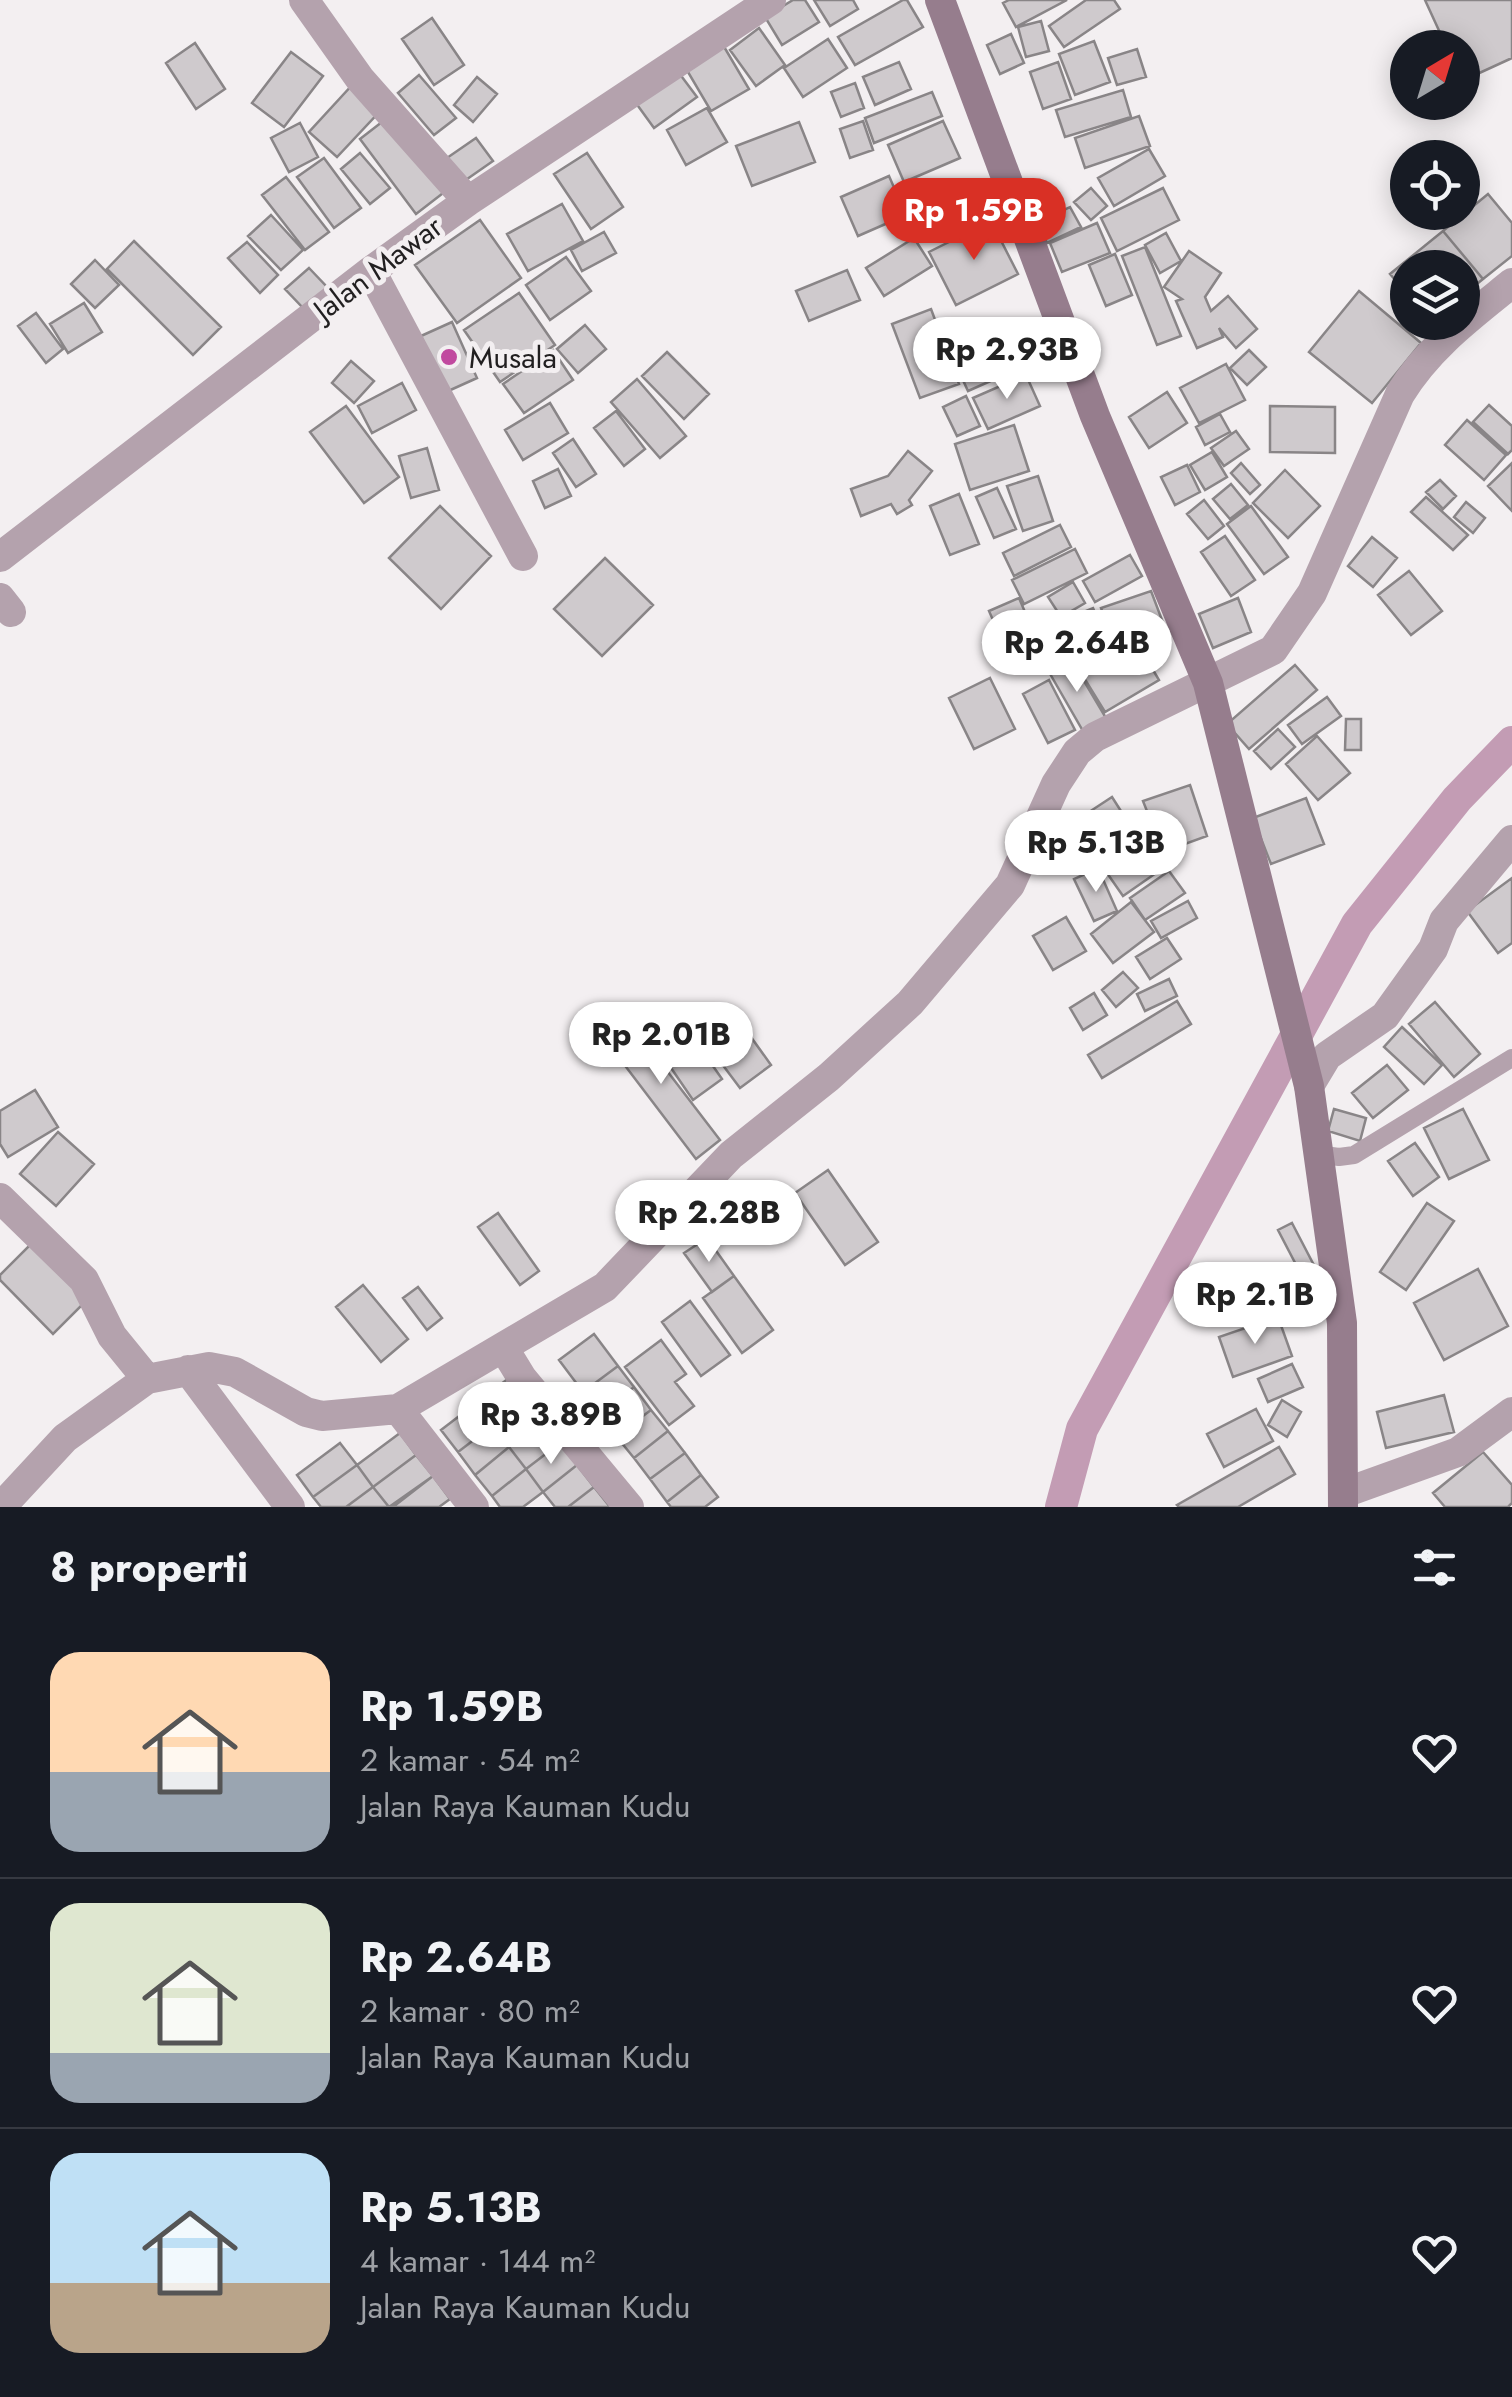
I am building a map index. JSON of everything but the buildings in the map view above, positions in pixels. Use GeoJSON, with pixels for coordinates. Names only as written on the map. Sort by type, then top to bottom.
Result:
{"type":"FeatureCollection","features":[{"type":"Feature","properties":{"kind":"street"},"geometry":{"type":"LineString","coordinates":[[304,0],[360,78],[468,201]]}},
{"type":"Feature","properties":{"kind":"street","name":"Jalan Mawar"},"geometry":{"type":"LineString","coordinates":[[0,557],[371,270],[771,0]]}},
{"type":"Feature","properties":{"kind":"street"},"geometry":{"type":"LineString","coordinates":[[940,0],[1094,416],[1208,683],[1308,1086],[1342,1323],[1344,1500],[1458,1452],[1508,1423]]}},
{"type":"Feature","properties":{"kind":"street"},"geometry":{"type":"LineString","coordinates":[[371,270],[522,556]]}},
{"type":"Feature","properties":{"kind":"street"},"geometry":{"type":"LineString","coordinates":[[0,1507],[65,1438],[147,1379],[210,1367],[235,1372],[306,1412],[322,1416],[398,1409],[605,1287],[731,1155],[829,1077],[910,1003],[1010,885],[1056,784],[1077,752],[1096,738],[1273,650],[1312,592],[1412,374],[1442,340],[1512,283]]}},
{"type":"Feature","properties":{"kind":"street"},"geometry":{"type":"LineString","coordinates":[[1308,1086],[1328,1056],[1384,1016],[1433,950],[1444,921],[1512,840]]}},
{"type":"Feature","properties":{"kind":"street"},"geometry":{"type":"LineString","coordinates":[[0,1198],[84,1280],[112,1336],[147,1379]]}},
{"type":"Feature","properties":{"kind":"street"},"geometry":{"type":"LineString","coordinates":[[502,1347],[522,1378],[629,1507]]}},
{"type":"Feature","properties":{"kind":"street"},"geometry":{"type":"LineString","coordinates":[[188,1370],[290,1507]]}},
{"type":"Feature","properties":{"kind":"street"},"geometry":{"type":"LineString","coordinates":[[398,1409],[474,1507]]}},
{"type":"Feature","properties":{"kind":"lane"},"geometry":{"type":"LineString","coordinates":[[1317,1154],[1354,1156],[1512,1058]]}},
{"type":"Feature","properties":{"kind":"waterway"},"geometry":{"type":"LineString","coordinates":[[1061,1507],[1082,1429],[1357,924],[1457,799],[1512,742]]}},
{"type":"Feature","properties":{"kind":"place","name":"Musala"},"geometry":{"type":"Point","coordinates":[449,357]}}]}
